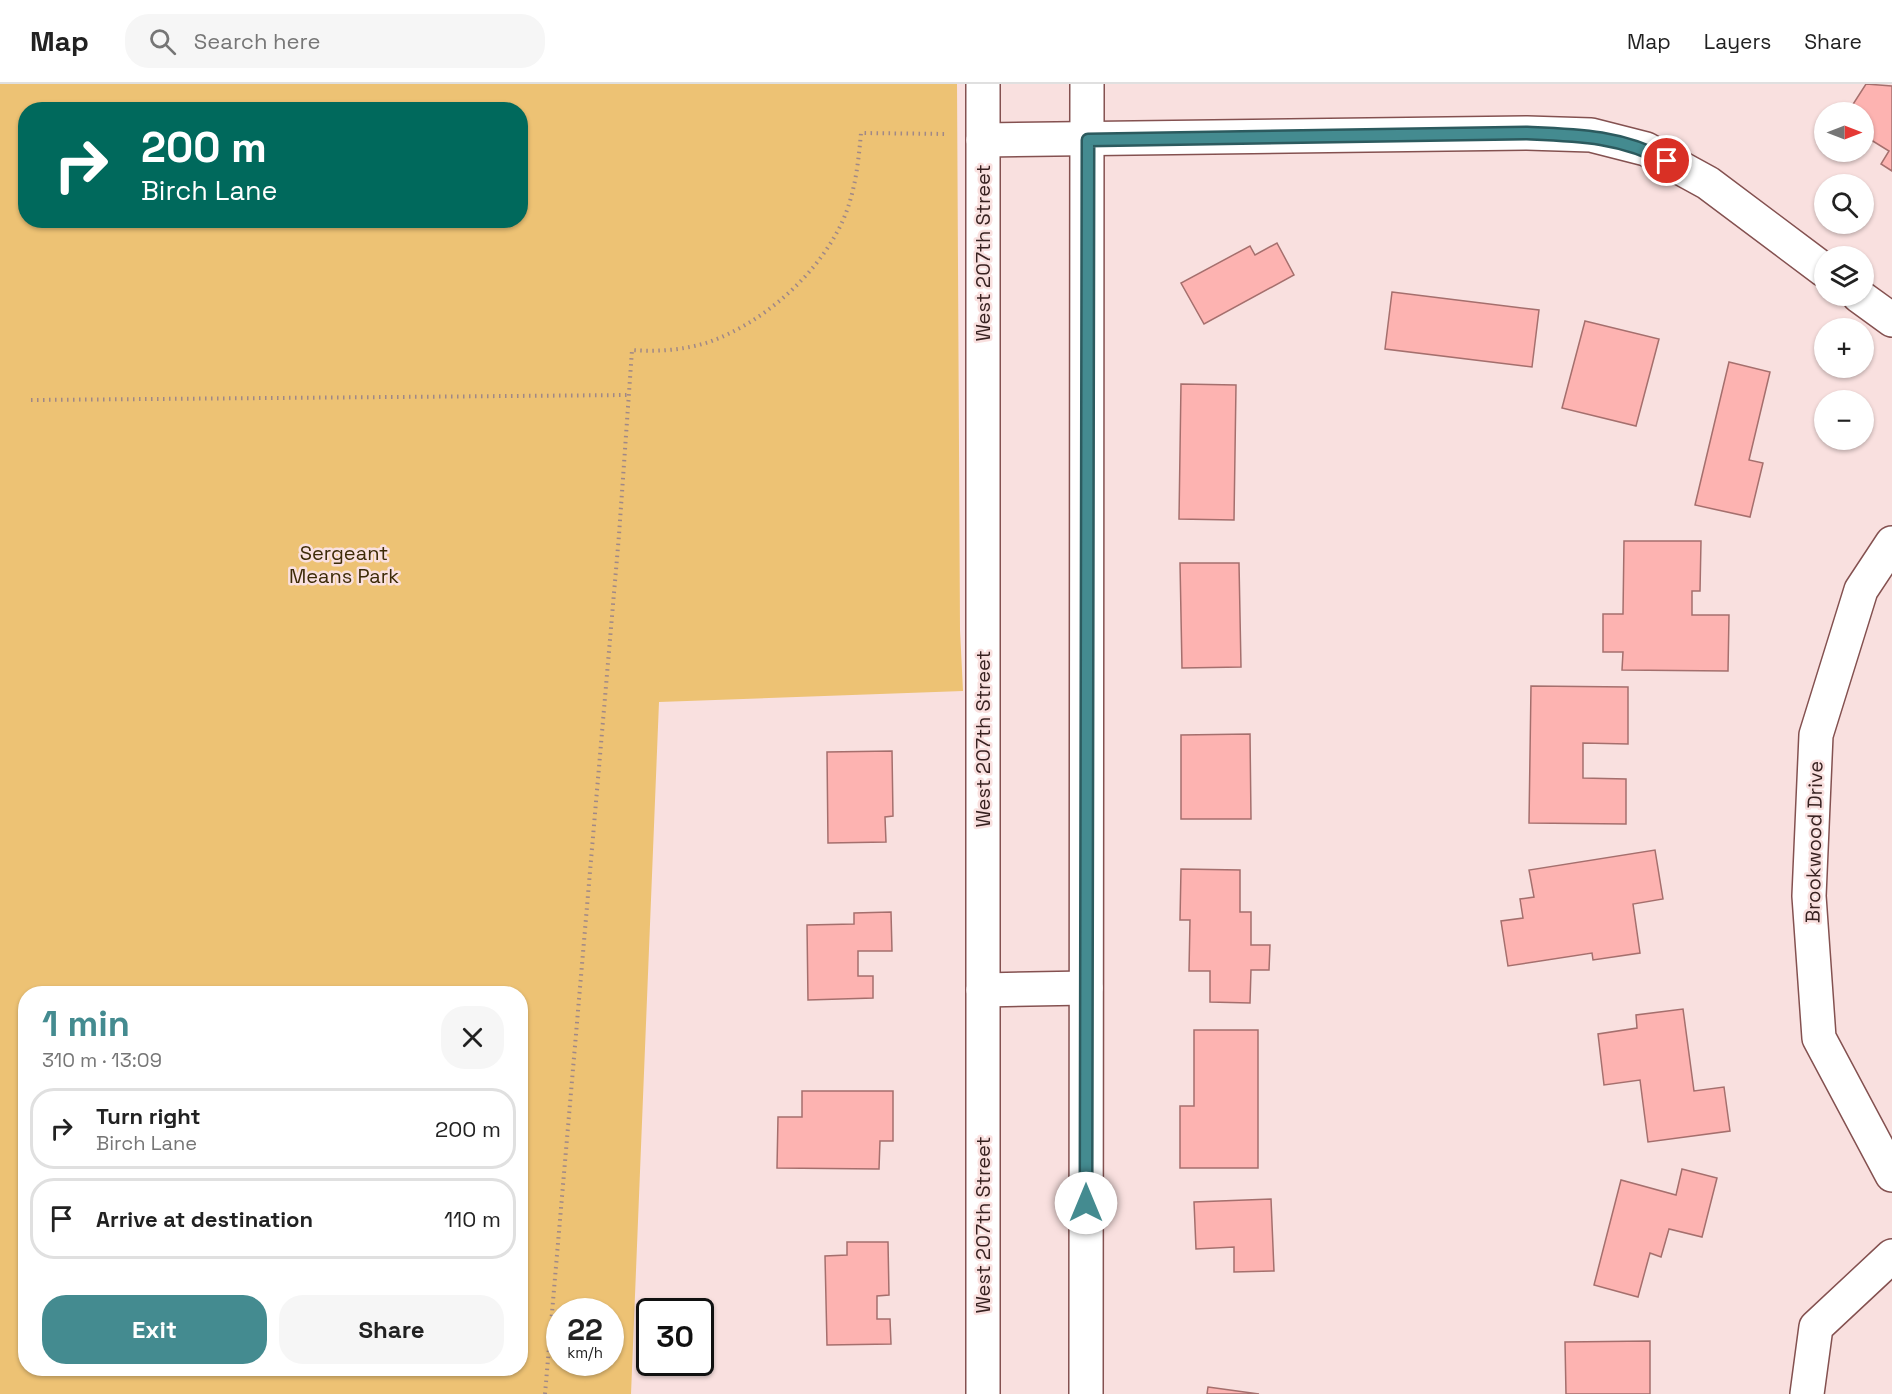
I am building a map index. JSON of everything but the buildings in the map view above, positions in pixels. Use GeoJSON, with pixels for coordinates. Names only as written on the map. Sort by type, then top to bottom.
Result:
{"type":"FeatureCollection","features":[{"type":"Feature","properties":{"kind":"street","name":"West 207th Street"},"geometry":{"type":"LineString","coordinates":[[983,84],[983,1394]]}},
{"type":"Feature","properties":{"kind":"street"},"geometry":{"type":"LineString","coordinates":[[1086,1394],[1087,84]]}},
{"type":"Feature","properties":{"kind":"street"},"geometry":{"type":"LineString","coordinates":[[983,140],[1527,133],[1591,135],[1646,149],[1708,183],[1814,262]]}},
{"type":"Feature","properties":{"kind":"street"},"geometry":{"type":"LineString","coordinates":[[1873,306],[1892,320]]}},
{"type":"Feature","properties":{"kind":"street","name":"Brookwood Drive"},"geometry":{"type":"LineString","coordinates":[[1892,543],[1861,591],[1816,735],[1809,896],[1819,1038],[1892,1175]]}},
{"type":"Feature","properties":{"kind":"street"},"geometry":{"type":"LineString","coordinates":[[983,990],[1086,988]]}},
{"type":"Feature","properties":{"kind":"street"},"geometry":{"type":"LineString","coordinates":[[1806,1394],[1816,1327],[1892,1256]]}},
{"type":"Feature","properties":{"kind":"path"},"geometry":{"type":"LineString","coordinates":[[545,1394],[609,651],[632,350],[689,347],[720,337],[767,310],[815,266],[837,234],[850,202],[858,169],[861,133],[964,134],[983,140]]}},
{"type":"Feature","properties":{"kind":"path"},"geometry":{"type":"LineString","coordinates":[[31,400],[629,395]]}},
{"type":"Feature","properties":{"kind":"green space","name":"Sergeant Means Park"},"geometry":{"type":"Polygon","coordinates":[[[0,84],[957,84],[960,630],[963,691],[659,702],[631,1394],[0,1394],[0,84]]]}},
{"type":"Feature","properties":{"kind":"route"},"geometry":{"type":"LineString","coordinates":[[1086,1203],[1088,140],[1527,133],[1591,135],[1646,149],[1667,161]]}}]}
